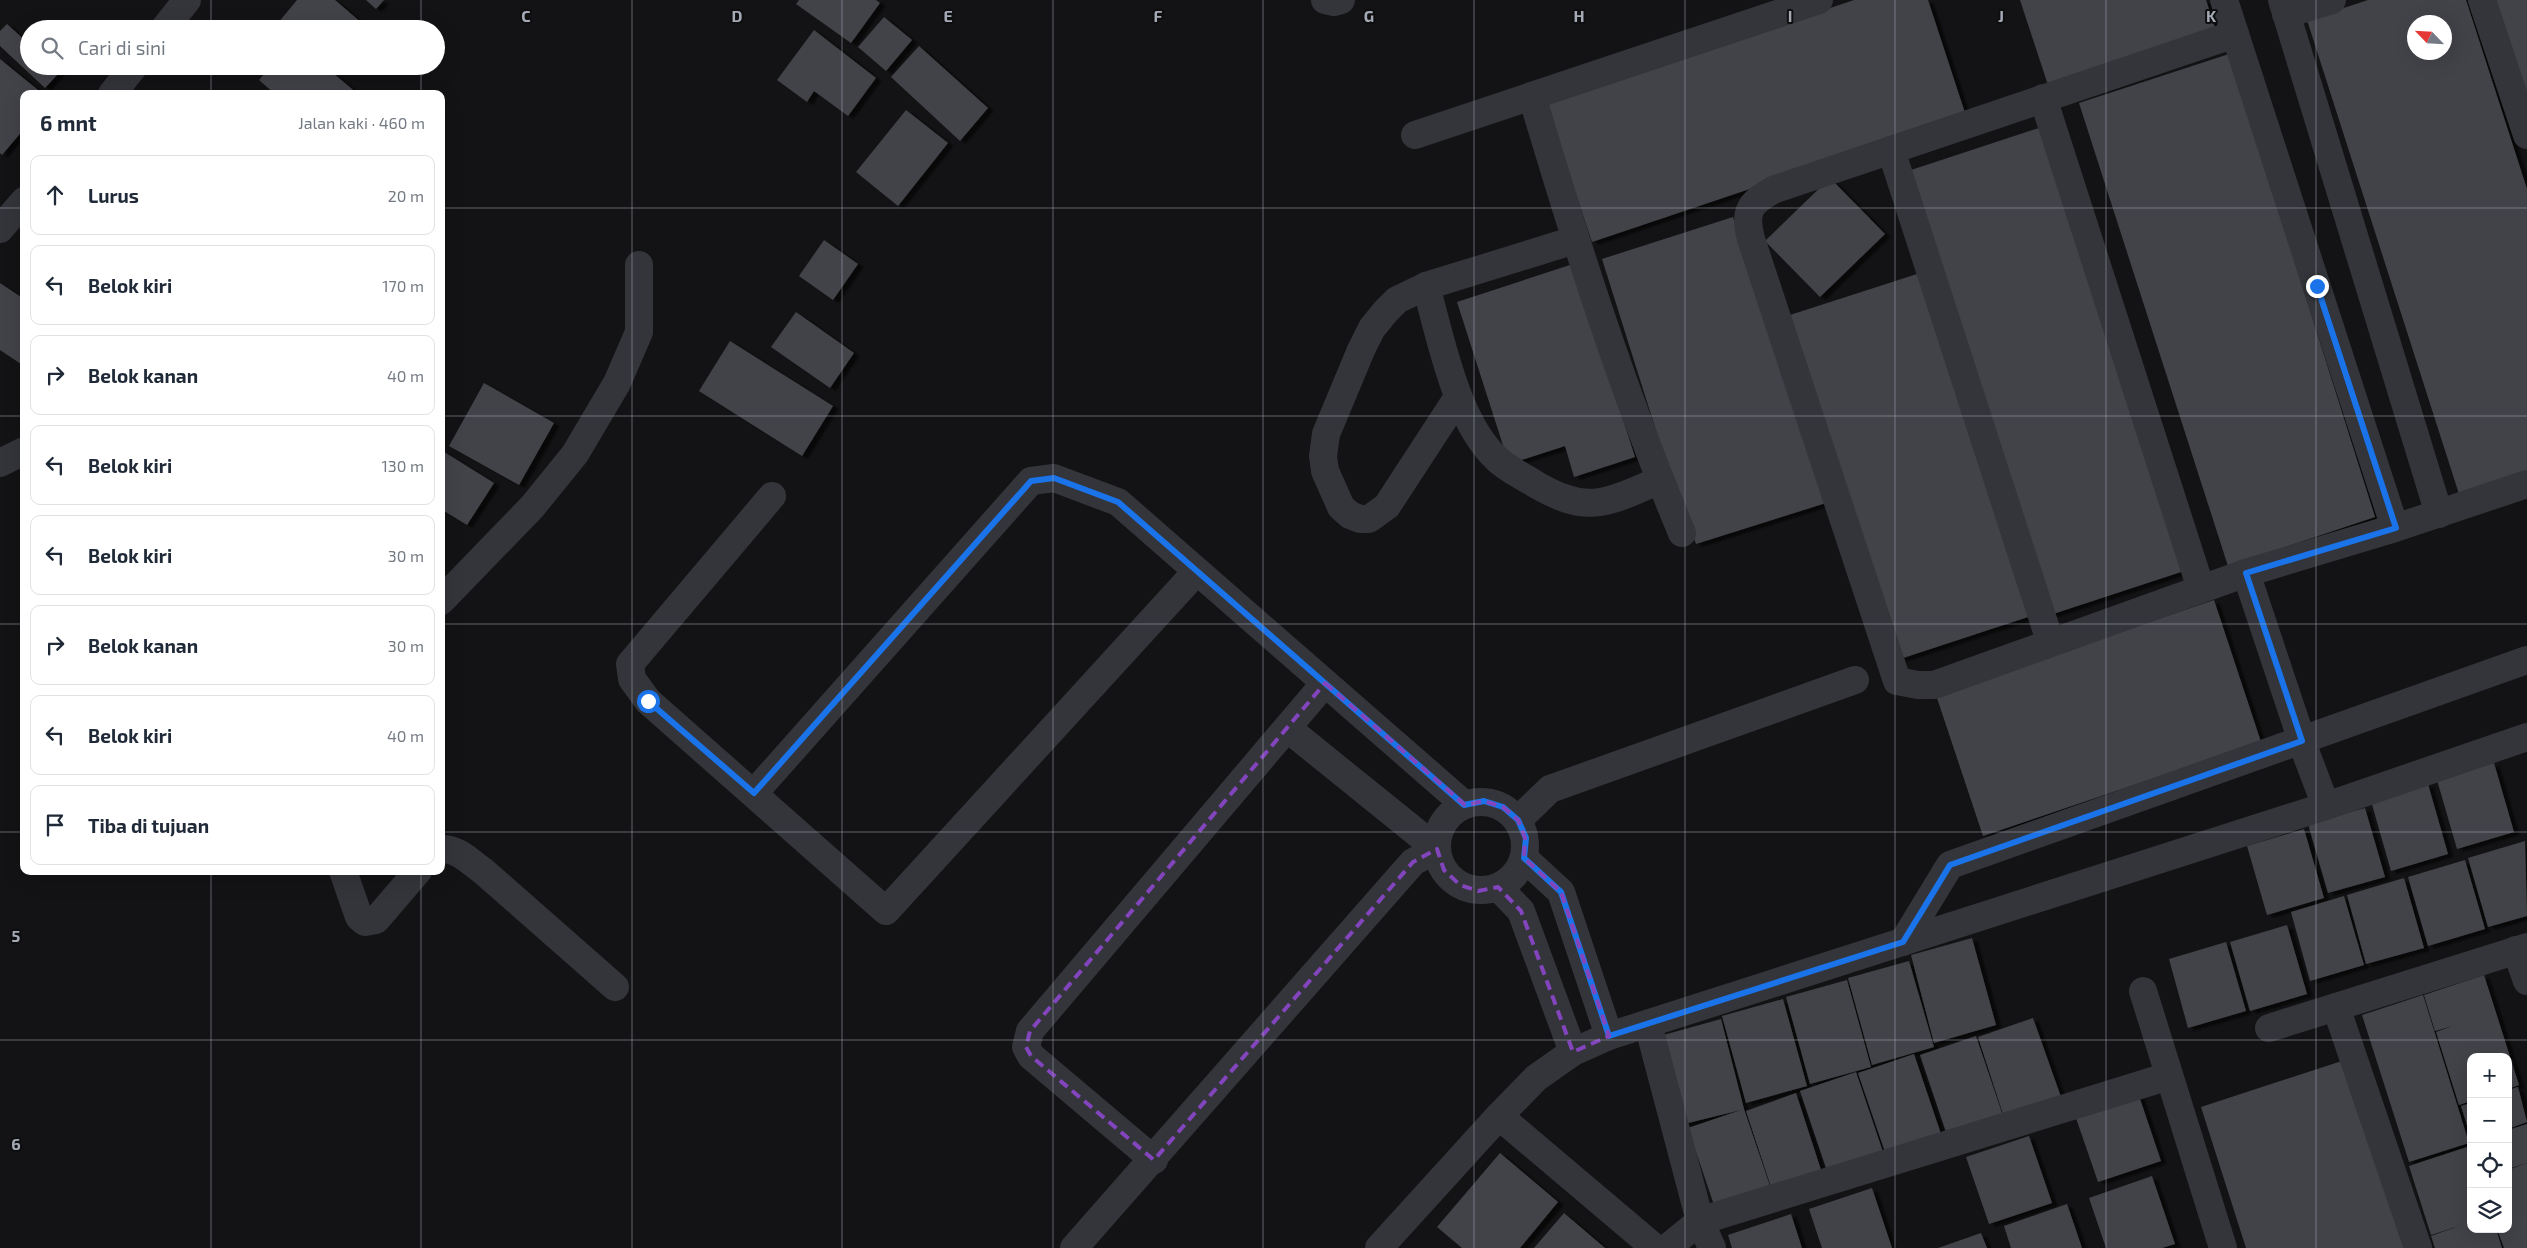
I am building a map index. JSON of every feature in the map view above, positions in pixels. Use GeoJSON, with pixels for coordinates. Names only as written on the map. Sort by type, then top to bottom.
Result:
{"type":"FeatureCollection","features":[{"type":"Feature","properties":{"kind":"street"},"geometry":{"type":"LineString","coordinates":[[171,20],[187,0]]}},
{"type":"Feature","properties":{"kind":"street"},"geometry":{"type":"LineString","coordinates":[[1325,0],[1334,2],[1341,0]]}},
{"type":"Feature","properties":{"kind":"street"},"geometry":{"type":"LineString","coordinates":[[1415,135],[1819,0]]}},
{"type":"Feature","properties":{"kind":"street"},"geometry":{"type":"LineString","coordinates":[[2224,0],[2396,528]]}},
{"type":"Feature","properties":{"kind":"street"},"geometry":{"type":"LineString","coordinates":[[2332,0],[2284,7],[2439,514]]}},
{"type":"Feature","properties":{"kind":"street"},"geometry":{"type":"LineString","coordinates":[[2482,0],[2527,135]]}},
{"type":"Feature","properties":{"kind":"street"},"geometry":{"type":"LineString","coordinates":[[2235,34],[1773,190],[1756,200],[1749,210],[1747,220],[1763,276],[1897,681],[1918,685],[1934,684],[2050,641],[2246,573],[2396,528],[2527,484]]}},
{"type":"Feature","properties":{"kind":"street"},"geometry":{"type":"LineString","coordinates":[[115,90],[127,75]]}},
{"type":"Feature","properties":{"kind":"street"},"geometry":{"type":"LineString","coordinates":[[1532,96],[1575,240],[1660,480],[1682,534]]}},
{"type":"Feature","properties":{"kind":"street"},"geometry":{"type":"LineString","coordinates":[[2043,98],[2201,589]]}},
{"type":"Feature","properties":{"kind":"street"},"geometry":{"type":"LineString","coordinates":[[1891,150],[2050,641]]}},
{"type":"Feature","properties":{"kind":"street"},"geometry":{"type":"LineString","coordinates":[[0,229],[20,205]]}},
{"type":"Feature","properties":{"kind":"street"},"geometry":{"type":"LineString","coordinates":[[1458,396],[1388,506],[1369,519],[1360,519],[1350,515],[1341,507],[1325,471],[1322,456],[1326,434],[1372,328],[1397,300],[1426,286],[1575,240]]}},
{"type":"Feature","properties":{"kind":"street"},"geometry":{"type":"LineString","coordinates":[[445,597],[532,507],[575,454],[617,383],[639,332],[639,265]]}},
{"type":"Feature","properties":{"kind":"street"},"geometry":{"type":"LineString","coordinates":[[1426,286],[1458,396],[1471,426],[1497,459],[1560,497],[1580,502],[1599,503],[1622,496],[1660,480]]}},
{"type":"Feature","properties":{"kind":"street"},"geometry":{"type":"LineString","coordinates":[[754,793],[1031,481],[1054,478],[1118,502],[1464,805]]}},
{"type":"Feature","properties":{"kind":"street"},"geometry":{"type":"LineString","coordinates":[[772,496],[630,664],[632,680],[648,701],[886,911],[1197,571]]}},
{"type":"Feature","properties":{"kind":"street"},"geometry":{"type":"LineString","coordinates":[[2246,573],[2304,749],[2325,802]]}},
{"type":"Feature","properties":{"kind":"street"},"geometry":{"type":"LineString","coordinates":[[1903,942],[1950,865],[2304,749],[2527,660]]}},
{"type":"Feature","properties":{"kind":"street"},"geometry":{"type":"LineString","coordinates":[[1518,820],[1550,790],[1855,680]]}},
{"type":"Feature","properties":{"kind":"street"},"geometry":{"type":"LineString","coordinates":[[1154,1160],[1031,1056],[1026,1047],[1030,1031],[1325,683]]}},
{"type":"Feature","properties":{"kind":"street"},"geometry":{"type":"LineString","coordinates":[[1287,728],[1436,849]]}},
{"type":"Feature","properties":{"kind":"street"},"geometry":{"type":"LineString","coordinates":[[1380,1248],[1499,1116],[1536,1078],[1573,1052],[1609,1036],[1903,942],[2325,802],[2526,740]]}},
{"type":"Feature","properties":{"kind":"street"},"geometry":{"type":"LineString","coordinates":[[1484,801],[1503,807],[1518,820],[1526,838],[1524,858],[1514,876],[1498,887],[1478,891],[1460,885],[1444,870],[1436,849],[1439,830],[1450,815],[1464,805],[1484,801]]}},
{"type":"Feature","properties":{"kind":"street"},"geometry":{"type":"LineString","coordinates":[[445,848],[449,848],[461,854],[483,871],[615,987]]}},
{"type":"Feature","properties":{"kind":"street"},"geometry":{"type":"LineString","coordinates":[[1074,1248],[1154,1160],[1413,862],[1436,849]]}},
{"type":"Feature","properties":{"kind":"street"},"geometry":{"type":"LineString","coordinates":[[1524,858],[1561,892],[1609,1036]]}},
{"type":"Feature","properties":{"kind":"street"},"geometry":{"type":"LineString","coordinates":[[345,875],[359,917],[365,922],[376,920],[415,875]]}},
{"type":"Feature","properties":{"kind":"street"},"geometry":{"type":"LineString","coordinates":[[1498,887],[1521,911],[1573,1052]]}},
{"type":"Feature","properties":{"kind":"street"},"geometry":{"type":"LineString","coordinates":[[2269,1028],[2522,949],[2527,981]]}},
{"type":"Feature","properties":{"kind":"street"},"geometry":{"type":"LineString","coordinates":[[2143,991],[2169,1076],[2213,1245]]}},
{"type":"Feature","properties":{"kind":"street"},"geometry":{"type":"LineString","coordinates":[[2336,1007],[2418,1248]]}},
{"type":"Feature","properties":{"kind":"street"},"geometry":{"type":"LineString","coordinates":[[1648,1024],[1700,1221],[1712,1248]]}},
{"type":"Feature","properties":{"kind":"street"},"geometry":{"type":"LineString","coordinates":[[1667,1248],[1700,1221],[2169,1076]]}},
{"type":"Feature","properties":{"kind":"street"},"geometry":{"type":"LineString","coordinates":[[1499,1116],[1655,1248]]}},
{"type":"Feature","properties":{"kind":"highlighted area"},"geometry":{"type":"Polygon","coordinates":[[[1325,683],[1465,805],[1484,801],[1503,807],[1518,820],[1525,838],[1524,858],[1561,892],[1609,1036],[1573,1052],[1521,911],[1498,887],[1478,891],[1460,885],[1444,870],[1437,849],[1413,862],[1154,1160],[1031,1056],[1026,1047],[1030,1031],[1325,683]]]}},
{"type":"Feature","properties":{"kind":"building"},"geometry":{"type":"Polygon","coordinates":[[[297,0],[335,0],[358,20],[280,20],[297,0]]]}},
{"type":"Feature","properties":{"kind":"building"},"geometry":{"type":"Polygon","coordinates":[[[366,0],[384,0],[376,9],[366,0]]]}},
{"type":"Feature","properties":{"kind":"building"},"geometry":{"type":"Polygon","coordinates":[[[799,0],[876,0],[880,3],[851,43],[796,4],[799,0]]]}},
{"type":"Feature","properties":{"kind":"building"},"geometry":{"type":"Polygon","coordinates":[[[1854,0],[1928,0],[1966,116],[1592,242],[1546,104],[1854,0]]]}},
{"type":"Feature","properties":{"kind":"building"},"geometry":{"type":"Polygon","coordinates":[[[2020,0],[2206,0],[2216,31],[2049,88],[2020,0]]]}},
{"type":"Feature","properties":{"kind":"building"},"geometry":{"type":"Polygon","coordinates":[[[2368,0],[2466,0],[2527,189],[2527,472],[2459,494],[2307,20],[2368,0]]]}},
{"type":"Feature","properties":{"kind":"building"},"geometry":{"type":"Polygon","coordinates":[[[2493,0],[2527,0],[2527,106],[2493,0]]]}},
{"type":"Feature","properties":{"kind":"building"},"geometry":{"type":"Polygon","coordinates":[[[884,17],[912,40],[886,71],[858,47],[884,17]]]}},
{"type":"Feature","properties":{"kind":"building"},"geometry":{"type":"Polygon","coordinates":[[[7,24],[20,36],[20,65],[0,46],[0,31],[7,24]]]}},
{"type":"Feature","properties":{"kind":"building"},"geometry":{"type":"Polygon","coordinates":[[[814,30],[876,78],[848,116],[814,91],[807,102],[777,80],[814,30]]]}},
{"type":"Feature","properties":{"kind":"building"},"geometry":{"type":"Polygon","coordinates":[[[919,46],[988,108],[960,141],[891,77],[919,46]]]}},
{"type":"Feature","properties":{"kind":"building"},"geometry":{"type":"Polygon","coordinates":[[[2229,54],[2375,517],[2228,566],[2079,103],[2229,54]]]}},
{"type":"Feature","properties":{"kind":"building"},"geometry":{"type":"Polygon","coordinates":[[[0,59],[38,90],[20,90],[20,134],[2,155],[0,153],[0,59]]]}},
{"type":"Feature","properties":{"kind":"building"},"geometry":{"type":"Polygon","coordinates":[[[31,75],[57,75],[45,88],[31,75]]]}},
{"type":"Feature","properties":{"kind":"building"},"geometry":{"type":"Polygon","coordinates":[[[263,75],[335,75],[353,90],[270,90],[259,80],[263,75]]]}},
{"type":"Feature","properties":{"kind":"building"},"geometry":{"type":"Polygon","coordinates":[[[906,110],[948,143],[898,206],[856,172],[906,110]]]}},
{"type":"Feature","properties":{"kind":"building"},"geometry":{"type":"Polygon","coordinates":[[[2045,126],[2187,570],[2047,616],[1905,172],[2045,126]]]}},
{"type":"Feature","properties":{"kind":"building"},"geometry":{"type":"Polygon","coordinates":[[[1830,178],[1885,234],[1820,297],[1765,241],[1830,178]]]}},
{"type":"Feature","properties":{"kind":"building"},"geometry":{"type":"Polygon","coordinates":[[[1733,217],[1826,503],[1696,544],[1671,478],[1602,259],[1733,217]]]}},
{"type":"Feature","properties":{"kind":"building"},"geometry":{"type":"Polygon","coordinates":[[[824,240],[858,264],[833,300],[799,276],[824,240]]]}},
{"type":"Feature","properties":{"kind":"building"},"geometry":{"type":"Polygon","coordinates":[[[1573,264],[1635,457],[1574,477],[1565,446],[1509,464],[1457,302],[1573,264]]]}},
{"type":"Feature","properties":{"kind":"building"},"geometry":{"type":"Polygon","coordinates":[[[1917,274],[2028,617],[1900,659],[1790,315],[1917,274]]]}},
{"type":"Feature","properties":{"kind":"building"},"geometry":{"type":"Polygon","coordinates":[[[0,283],[20,296],[20,363],[0,350],[0,283]]]}},
{"type":"Feature","properties":{"kind":"building"},"geometry":{"type":"Polygon","coordinates":[[[796,312],[854,353],[830,388],[771,347],[796,312]]]}},
{"type":"Feature","properties":{"kind":"building"},"geometry":{"type":"Polygon","coordinates":[[[730,341],[833,406],[802,456],[699,391],[730,341]]]}},
{"type":"Feature","properties":{"kind":"building"},"geometry":{"type":"Polygon","coordinates":[[[484,383],[554,423],[519,485],[449,446],[484,383]]]}},
{"type":"Feature","properties":{"kind":"building"},"geometry":{"type":"Polygon","coordinates":[[[445,452],[494,483],[467,525],[445,511],[445,452]]]}},
{"type":"Feature","properties":{"kind":"building"},"geometry":{"type":"Polygon","coordinates":[[[2214,600],[2261,742],[1983,836],[1936,695],[2214,600]]]}},
{"type":"Feature","properties":{"kind":"building"},"geometry":{"type":"Polygon","coordinates":[[[2494,763],[2514,832],[2457,849],[2437,780],[2494,763]]]}},
{"type":"Feature","properties":{"kind":"building"},"geometry":{"type":"Polygon","coordinates":[[[2428,784],[2448,854],[2391,871],[2371,801],[2428,784]]]}},
{"type":"Feature","properties":{"kind":"building"},"geometry":{"type":"Polygon","coordinates":[[[2365,808],[2385,877],[2328,893],[2308,824],[2365,808]]]}},
{"type":"Feature","properties":{"kind":"building"},"geometry":{"type":"Polygon","coordinates":[[[2304,829],[2324,898],[2267,915],[2247,846],[2304,829]]]}},
{"type":"Feature","properties":{"kind":"building"},"geometry":{"type":"Polygon","coordinates":[[[2525,841],[2527,916],[2488,927],[2468,858],[2525,841]]]}},
{"type":"Feature","properties":{"kind":"building"},"geometry":{"type":"Polygon","coordinates":[[[2465,860],[2485,929],[2428,946],[2408,877],[2465,860]]]}},
{"type":"Feature","properties":{"kind":"building"},"geometry":{"type":"Polygon","coordinates":[[[2404,878],[2424,948],[2366,964],[2347,895],[2404,878]]]}},
{"type":"Feature","properties":{"kind":"building"},"geometry":{"type":"Polygon","coordinates":[[[2344,896],[2364,965],[2310,981],[2291,912],[2344,896]]]}},
{"type":"Feature","properties":{"kind":"building"},"geometry":{"type":"Polygon","coordinates":[[[2287,925],[2307,994],[2250,1011],[2230,942],[2287,925]]]}},
{"type":"Feature","properties":{"kind":"building"},"geometry":{"type":"Polygon","coordinates":[[[1972,938],[1996,1025],[1934,1043],[1911,955],[1972,938]]]}},
{"type":"Feature","properties":{"kind":"building"},"geometry":{"type":"Polygon","coordinates":[[[2226,942],[2246,1011],[2188,1028],[2169,959],[2226,942]]]}},
{"type":"Feature","properties":{"kind":"building"},"geometry":{"type":"Polygon","coordinates":[[[1909,961],[1934,1047],[1872,1065],[1848,978],[1909,961]]]}},
{"type":"Feature","properties":{"kind":"building"},"geometry":{"type":"Polygon","coordinates":[[[2484,975],[2509,1053],[2467,1053],[2467,1102],[2459,1105],[2436,1032],[2453,1026],[2435,1031],[2424,995],[2484,975]]]}},
{"type":"Feature","properties":{"kind":"building"},"geometry":{"type":"Polygon","coordinates":[[[1847,980],[1871,1067],[1810,1084],[1786,997],[1847,980]]]}},
{"type":"Feature","properties":{"kind":"building"},"geometry":{"type":"Polygon","coordinates":[[[2423,995],[2467,1137],[2467,1144],[2409,1162],[2362,1015],[2423,995]]]}},
{"type":"Feature","properties":{"kind":"building"},"geometry":{"type":"Polygon","coordinates":[[[1783,999],[1807,1086],[1746,1103],[1722,1016],[1783,999]]]}},
{"type":"Feature","properties":{"kind":"building"},"geometry":{"type":"Polygon","coordinates":[[[2033,1018],[2061,1097],[2004,1117],[1978,1037],[2033,1018]]]}},
{"type":"Feature","properties":{"kind":"building"},"geometry":{"type":"Polygon","coordinates":[[[1721,1019],[1744,1109],[1771,1189],[1715,1208],[1688,1128],[1741,1110],[1684,1124],[1660,1036],[1721,1019]]]}},
{"type":"Feature","properties":{"kind":"building"},"geometry":{"type":"Polygon","coordinates":[[[1976,1036],[2003,1116],[1947,1135],[1920,1055],[1976,1036]]]}},
{"type":"Feature","properties":{"kind":"building"},"geometry":{"type":"Polygon","coordinates":[[[1914,1054],[1941,1134],[1885,1152],[1858,1073],[1914,1054]]]}},
{"type":"Feature","properties":{"kind":"building"},"geometry":{"type":"Polygon","coordinates":[[[2351,1058],[2411,1248],[2246,1248],[2201,1107],[2351,1058]]]}},
{"type":"Feature","properties":{"kind":"building"},"geometry":{"type":"Polygon","coordinates":[[[2512,1063],[2519,1085],[2512,1088],[2512,1063]]]}},
{"type":"Feature","properties":{"kind":"building"},"geometry":{"type":"Polygon","coordinates":[[[1856,1072],[1883,1152],[1827,1171],[1800,1091],[1856,1072]]]}},
{"type":"Feature","properties":{"kind":"building"},"geometry":{"type":"Polygon","coordinates":[[[2518,1087],[2527,1122],[2512,1128],[2512,1098],[2512,1089],[2518,1087]]]}},
{"type":"Feature","properties":{"kind":"building"},"geometry":{"type":"Polygon","coordinates":[[[1796,1093],[1822,1173],[1772,1190],[1746,1111],[1796,1093]]]}},
{"type":"Feature","properties":{"kind":"building"},"geometry":{"type":"Polygon","coordinates":[[[2138,1093],[2161,1161],[2098,1182],[2075,1115],[2138,1093]]]}},
{"type":"Feature","properties":{"kind":"building"},"geometry":{"type":"Polygon","coordinates":[[[2467,1104],[2467,1125],[2461,1106],[2467,1104]]]}},
{"type":"Feature","properties":{"kind":"building"},"geometry":{"type":"Polygon","coordinates":[[[2527,1124],[2527,1163],[2512,1168],[2512,1143],[2512,1129],[2527,1124]]]}},
{"type":"Feature","properties":{"kind":"building"},"geometry":{"type":"Polygon","coordinates":[[[2029,1136],[2052,1203],[1989,1224],[1966,1157],[2029,1136]]]}},
{"type":"Feature","properties":{"kind":"building"},"geometry":{"type":"Polygon","coordinates":[[[2467,1147],[2467,1233],[2497,1233],[2502,1248],[2435,1248],[2431,1236],[2462,1225],[2431,1235],[2409,1166],[2467,1147]]]}},
{"type":"Feature","properties":{"kind":"building"},"geometry":{"type":"Polygon","coordinates":[[[1500,1153],[1558,1202],[1520,1248],[1462,1248],[1437,1227],[1500,1153]]]}},
{"type":"Feature","properties":{"kind":"building"},"geometry":{"type":"Polygon","coordinates":[[[2527,1163],[2527,1248],[2504,1248],[2498,1233],[2512,1233],[2512,1169],[2527,1163]]]}},
{"type":"Feature","properties":{"kind":"building"},"geometry":{"type":"Polygon","coordinates":[[[2152,1176],[2175,1244],[2162,1248],[2106,1248],[2089,1198],[2152,1176]]]}},
{"type":"Feature","properties":{"kind":"building"},"geometry":{"type":"Polygon","coordinates":[[[1872,1188],[1892,1248],[1822,1248],[1809,1209],[1872,1188]]]}},
{"type":"Feature","properties":{"kind":"building"},"geometry":{"type":"Polygon","coordinates":[[[2067,1204],[2082,1248],[2011,1248],[2004,1226],[2067,1204]]]}},
{"type":"Feature","properties":{"kind":"building"},"geometry":{"type":"Polygon","coordinates":[[[1564,1213],[1605,1248],[1534,1248],[1564,1213]]]}},
{"type":"Feature","properties":{"kind":"building"},"geometry":{"type":"Polygon","coordinates":[[[1791,1214],[1802,1248],[1732,1248],[1728,1235],[1791,1214]]]}},
{"type":"Feature","properties":{"kind":"building"},"geometry":{"type":"Polygon","coordinates":[[[1981,1233],[1987,1248],[1938,1248],[1981,1233]]]}},
{"type":"Feature","properties":{"kind":"route"},"geometry":{"type":"LineString","coordinates":[[648,701],[754,793],[1031,481],[1054,478],[1118,502],[1464,805],[1484,801],[1503,807],[1518,820],[1526,838],[1524,858],[1561,892],[1609,1036],[1903,942],[1950,865],[2302,741],[2246,573],[2396,528],[2317,286]]}}]}
